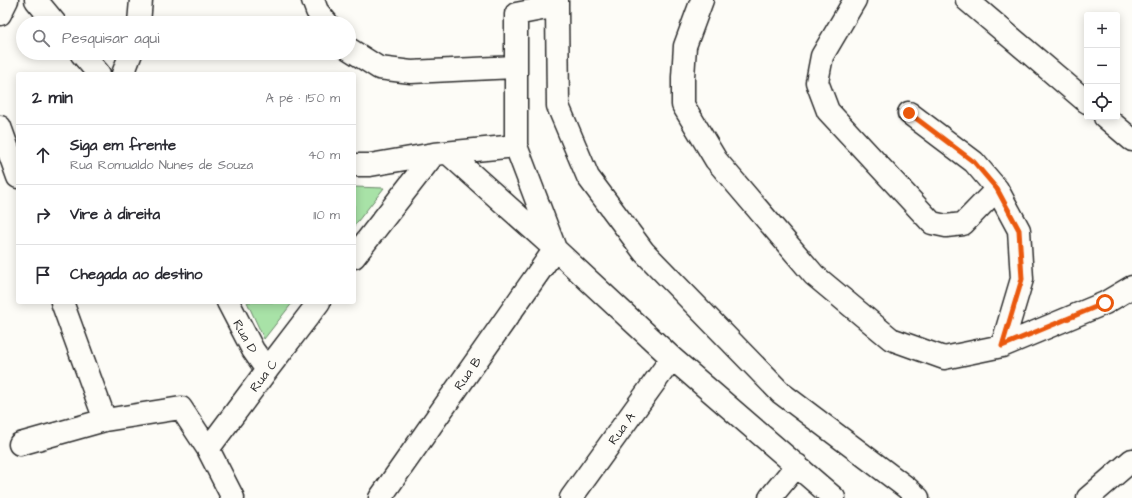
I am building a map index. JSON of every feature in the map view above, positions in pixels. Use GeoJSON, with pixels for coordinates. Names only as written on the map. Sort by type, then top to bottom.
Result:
{"type":"FeatureCollection","features":[{"type":"Feature","properties":{"kind":"street"},"geometry":{"type":"LineString","coordinates":[[0,14],[7,0]]}},
{"type":"Feature","properties":{"kind":"street"},"geometry":{"type":"LineString","coordinates":[[36,0],[49,16]]}},
{"type":"Feature","properties":{"kind":"street"},"geometry":{"type":"LineString","coordinates":[[140,16],[141,0]]}},
{"type":"Feature","properties":{"kind":"street"},"geometry":{"type":"LineString","coordinates":[[313,0],[317,11],[321,16]]}},
{"type":"Feature","properties":{"kind":"street"},"geometry":{"type":"LineString","coordinates":[[702,0],[685,46],[683,105],[716,160],[814,275],[891,339],[944,358],[1002,346],[1105,303],[1132,287]]}},
{"type":"Feature","properties":{"kind":"street"},"geometry":{"type":"LineString","coordinates":[[855,0],[822,56],[817,82],[828,112],[932,223],[946,226],[963,224],[997,189]]}},
{"type":"Feature","properties":{"kind":"street"},"geometry":{"type":"LineString","coordinates":[[967,0],[1084,99]]}},
{"type":"Feature","properties":{"kind":"street"},"geometry":{"type":"LineString","coordinates":[[555,248],[516,146],[514,7],[557,3],[558,106],[588,177],[644,252],[781,393],[907,488],[918,498]]}},
{"type":"Feature","properties":{"kind":"street"},"geometry":{"type":"LineString","coordinates":[[356,53],[379,68],[411,72],[516,67]]}},
{"type":"Feature","properties":{"kind":"street"},"geometry":{"type":"LineString","coordinates":[[87,60],[97,72]]}},
{"type":"Feature","properties":{"kind":"street"},"geometry":{"type":"LineString","coordinates":[[124,72],[128,60]]}},
{"type":"Feature","properties":{"kind":"street"},"geometry":{"type":"LineString","coordinates":[[909,113],[974,162],[997,189],[1019,230],[1022,279],[1002,346]]}},
{"type":"Feature","properties":{"kind":"street"},"geometry":{"type":"LineString","coordinates":[[1109,120],[1132,140]]}},
{"type":"Feature","properties":{"kind":"street"},"geometry":{"type":"LineString","coordinates":[[0,127],[16,171]]}},
{"type":"Feature","properties":{"kind":"street"},"geometry":{"type":"LineString","coordinates":[[356,165],[370,165],[441,154],[516,146]]}},
{"type":"Feature","properties":{"kind":"street"},"geometry":{"type":"LineString","coordinates":[[441,154],[555,248],[672,358],[834,498]]}},
{"type":"Feature","properties":{"kind":"street"},"geometry":{"type":"LineString","coordinates":[[356,255],[441,154]]}},
{"type":"Feature","properties":{"kind":"street","name":"Rua B"},"geometry":{"type":"LineString","coordinates":[[380,498],[555,248]]}},
{"type":"Feature","properties":{"kind":"street"},"geometry":{"type":"LineString","coordinates":[[63,304],[105,420]]}},
{"type":"Feature","properties":{"kind":"street","name":"Rua D"},"geometry":{"type":"LineString","coordinates":[[229,304],[253,350],[267,370]]}},
{"type":"Feature","properties":{"kind":"street","name":"Rua C"},"geometry":{"type":"LineString","coordinates":[[208,449],[317,304]]}},
{"type":"Feature","properties":{"kind":"street","name":"Rua A"},"geometry":{"type":"LineString","coordinates":[[571,498],[672,358]]}},
{"type":"Feature","properties":{"kind":"street"},"geometry":{"type":"LineString","coordinates":[[20,444],[105,420],[181,408],[208,449],[233,498]]}},
{"type":"Feature","properties":{"kind":"street"},"geometry":{"type":"LineString","coordinates":[[1088,498],[1132,460]]}},
{"type":"Feature","properties":{"kind":"street"},"geometry":{"type":"LineString","coordinates":[[770,498],[797,465]]}},
{"type":"Feature","properties":{"kind":"green space"},"geometry":{"type":"Polygon","coordinates":[[[356,187],[384,188],[356,223],[356,187]]]}},
{"type":"Feature","properties":{"kind":"green space"},"geometry":{"type":"Polygon","coordinates":[[[248,304],[291,304],[264,339],[248,304]]]}},
{"type":"Feature","properties":{"kind":"route"},"geometry":{"type":"LineString","coordinates":[[909,113],[974,162],[997,189],[1019,230],[1022,279],[1002,346],[1105,303]]}}]}
